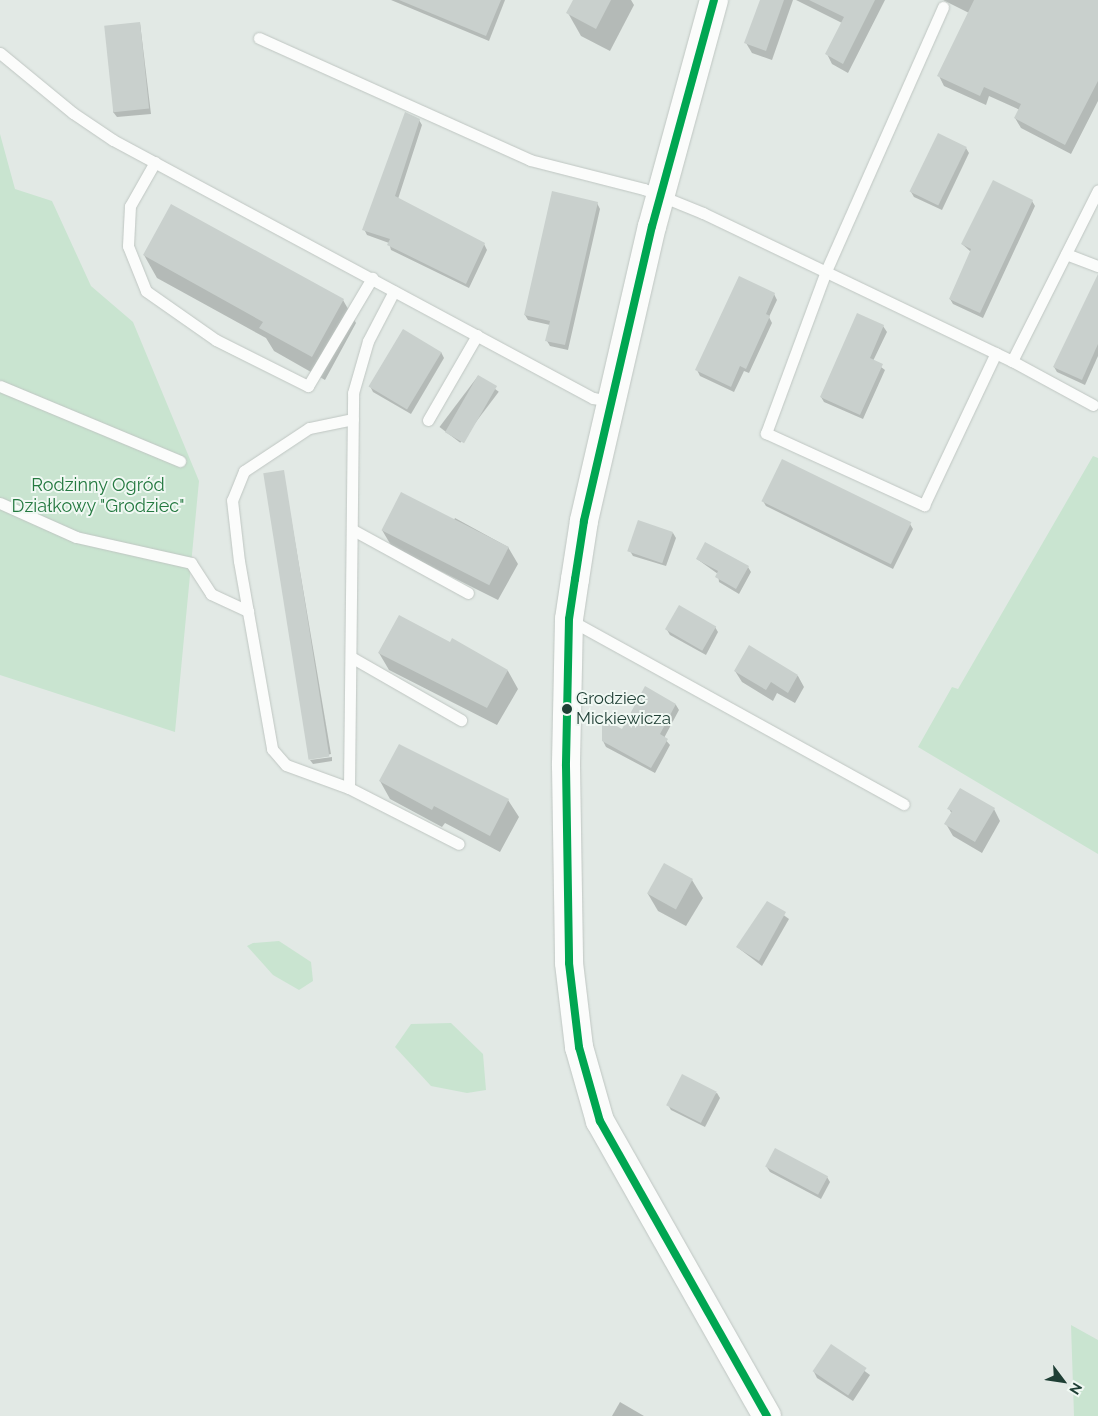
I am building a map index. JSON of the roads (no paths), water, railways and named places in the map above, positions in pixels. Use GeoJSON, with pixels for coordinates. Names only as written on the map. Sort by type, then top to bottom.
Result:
{"type":"FeatureCollection","features":[{"type":"Feature","properties":{"kind":"street"},"geometry":{"type":"LineString","coordinates":[[714,0],[660,196],[610,401],[584,521],[569,619],[566,766],[569,963],[586,1081],[600,1121],[767,1416]]}},
{"type":"Feature","properties":{"kind":"lane"},"geometry":{"type":"LineString","coordinates":[[943,6],[826,271],[766,432],[924,505],[996,353]]}},
{"type":"Feature","properties":{"kind":"lane"},"geometry":{"type":"LineString","coordinates":[[259,38],[530,160],[630,185],[660,196],[826,271],[996,353],[1094,405]]}},
{"type":"Feature","properties":{"kind":"lane"},"geometry":{"type":"LineString","coordinates":[[0,53],[73,113],[155,162],[593,398],[610,401]]}},
{"type":"Feature","properties":{"kind":"lane"},"geometry":{"type":"LineString","coordinates":[[155,162],[130,206],[128,246],[146,291],[216,340],[308,386],[372,278]]}},
{"type":"Feature","properties":{"kind":"lane"},"geometry":{"type":"LineString","coordinates":[[1012,361],[1098,190]]}},
{"type":"Feature","properties":{"kind":"lane"},"geometry":{"type":"LineString","coordinates":[[1066,254],[1098,266]]}},
{"type":"Feature","properties":{"kind":"lane"},"geometry":{"type":"LineString","coordinates":[[349,788],[353,394],[368,341],[394,291]]}},
{"type":"Feature","properties":{"kind":"lane"},"geometry":{"type":"LineString","coordinates":[[428,420],[477,335]]}},
{"type":"Feature","properties":{"kind":"lane"},"geometry":{"type":"LineString","coordinates":[[0,386],[180,461]]}},
{"type":"Feature","properties":{"kind":"lane"},"geometry":{"type":"LineString","coordinates":[[354,419],[309,428],[244,471],[232,500],[248,611],[272,749],[286,765],[349,788],[459,844]]}},
{"type":"Feature","properties":{"kind":"lane"},"geometry":{"type":"LineString","coordinates":[[0,503],[76,537],[191,563],[211,594],[248,611]]}},
{"type":"Feature","properties":{"kind":"lane"},"geometry":{"type":"LineString","coordinates":[[353,530],[468,593]]}},
{"type":"Feature","properties":{"kind":"lane"},"geometry":{"type":"LineString","coordinates":[[569,619],[904,804]]}},
{"type":"Feature","properties":{"kind":"lane"},"geometry":{"type":"LineString","coordinates":[[350,657],[461,720]]}},
{"type":"Feature","properties":{"kind":"place","name":"Grodziec Mickiewicza"},"geometry":{"type":"Point","coordinates":[567,709]}},
{"type":"Feature","properties":{"kind":"park label","name":"Rodzinny Ogród Działkowy \"Grodziec\""},"geometry":{"type":"Point","coordinates":[98,496]}}]}
